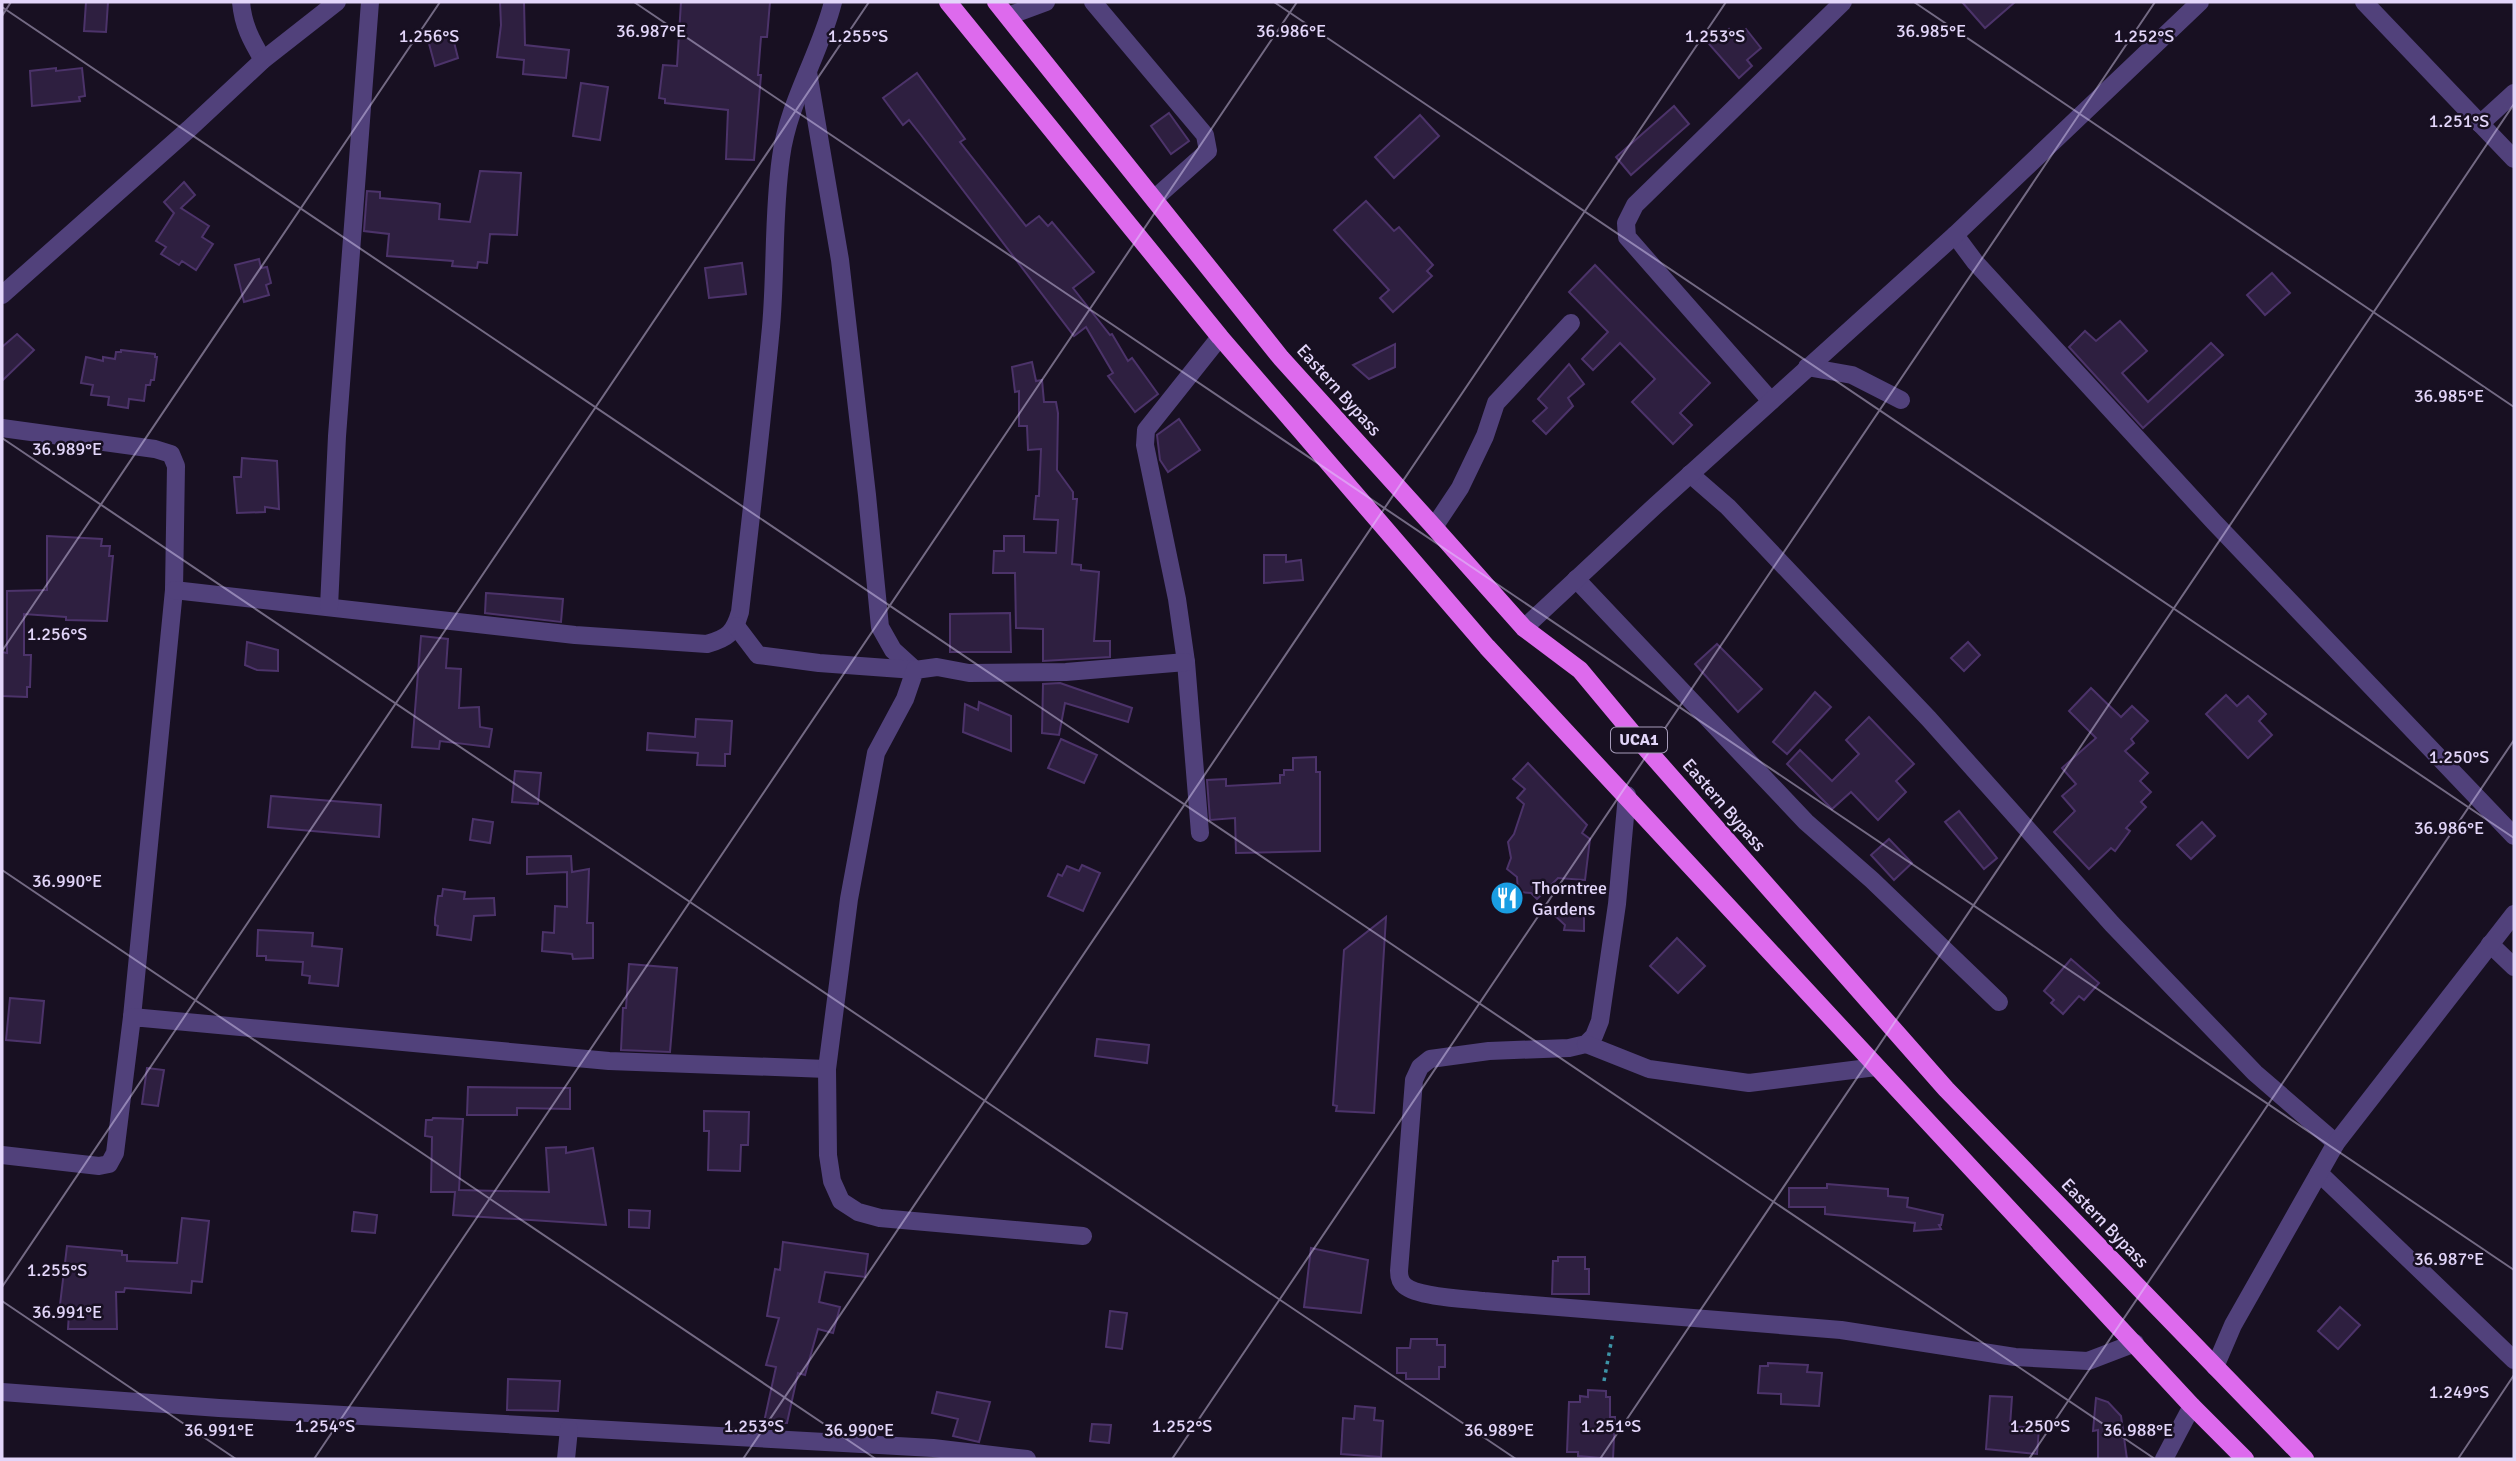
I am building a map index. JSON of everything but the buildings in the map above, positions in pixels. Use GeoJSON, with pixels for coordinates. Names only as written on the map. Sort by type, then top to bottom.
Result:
{"type":"FeatureCollection","features":[{"type":"Feature","properties":{"kind":"main road","name":"UCA1"},"geometry":{"type":"LineString","coordinates":[[948,2],[1220,337],[1487,647],[2192,1406],[2245,1459]]}},
{"type":"Feature","properties":{"kind":"main road","name":"Eastern Bypass"},"geometry":{"type":"LineString","coordinates":[[996,2],[1013,9],[1154,199],[1281,358],[1524,628],[1580,670],[1945,1089],[2305,1459]]}},
{"type":"Feature","properties":{"kind":"street"},"geometry":{"type":"LineString","coordinates":[[241,2],[242,19],[247,33],[263,60]]}},
{"type":"Feature","properties":{"kind":"street"},"geometry":{"type":"LineString","coordinates":[[2,295],[263,60],[337,2]]}},
{"type":"Feature","properties":{"kind":"street"},"geometry":{"type":"LineString","coordinates":[[329,607],[337,436],[370,2]]}},
{"type":"Feature","properties":{"kind":"street"},"geometry":{"type":"LineString","coordinates":[[174,590],[575,635],[707,645],[725,639],[736,626],[740,612],[771,325],[781,156],[833,2]]}},
{"type":"Feature","properties":{"kind":"street"},"geometry":{"type":"LineString","coordinates":[[1013,9],[1046,2]]}},
{"type":"Feature","properties":{"kind":"street"},"geometry":{"type":"LineString","coordinates":[[1093,2],[1205,135],[1208,151],[1154,199]]}},
{"type":"Feature","properties":{"kind":"street"},"geometry":{"type":"LineString","coordinates":[[1771,401],[1626,237],[1626,223],[1635,205],[1843,2]]}},
{"type":"Feature","properties":{"kind":"street"},"geometry":{"type":"LineString","coordinates":[[1524,628],[1807,367],[1955,235],[2200,2]]}},
{"type":"Feature","properties":{"kind":"street"},"geometry":{"type":"LineString","coordinates":[[2364,2],[2514,159]]}},
{"type":"Feature","properties":{"kind":"street"},"geometry":{"type":"LineString","coordinates":[[808,70],[840,260],[880,627],[893,650],[915,670]]}},
{"type":"Feature","properties":{"kind":"street"},"geometry":{"type":"LineString","coordinates":[[2480,124],[2514,93]]}},
{"type":"Feature","properties":{"kind":"street"},"geometry":{"type":"LineString","coordinates":[[1955,235],[1975,262],[2214,522],[2514,836]]}},
{"type":"Feature","properties":{"kind":"street"},"geometry":{"type":"LineString","coordinates":[[1434,527],[1460,488],[1485,436],[1496,403],[1571,323]]}},
{"type":"Feature","properties":{"kind":"street"},"geometry":{"type":"LineString","coordinates":[[1200,833],[1186,662],[1177,599],[1145,445],[1146,430],[1220,337]]}},
{"type":"Feature","properties":{"kind":"street"},"geometry":{"type":"LineString","coordinates":[[1807,367],[1852,375],[1901,400]]}},
{"type":"Feature","properties":{"kind":"street"},"geometry":{"type":"LineString","coordinates":[[2,428],[155,449],[171,454],[176,466],[174,590],[132,1017],[115,1153],[109,1164],[99,1166],[2,1155]]}},
{"type":"Feature","properties":{"kind":"street"},"geometry":{"type":"LineString","coordinates":[[1690,474],[1728,507],[1929,719],[2112,925],[2255,1073],[2336,1143]]}},
{"type":"Feature","properties":{"kind":"street"},"geometry":{"type":"LineString","coordinates":[[1576,579],[1805,822],[1872,880],[2000,1002]]}},
{"type":"Feature","properties":{"kind":"street"},"geometry":{"type":"LineString","coordinates":[[736,626],[758,655],[820,663],[915,670],[937,667],[969,673],[1066,672],[1186,662]]}},
{"type":"Feature","properties":{"kind":"street"},"geometry":{"type":"LineString","coordinates":[[915,670],[905,699],[876,753],[849,899],[827,1069],[828,1155],[832,1181],[841,1200],[858,1212],[880,1218],[1083,1236]]}},
{"type":"Feature","properties":{"kind":"street"},"geometry":{"type":"LineString","coordinates":[[1627,795],[1617,904],[1600,1021],[1594,1036],[1586,1044],[1569,1048],[1489,1051],[1430,1059],[1420,1067],[1414,1080],[1399,1271],[1400,1280],[1406,1288],[1437,1296],[1841,1330],[2015,1357],[2088,1361],[2134,1343]]}},
{"type":"Feature","properties":{"kind":"street"},"geometry":{"type":"LineString","coordinates":[[2216,1367],[2233,1325],[2336,1143],[2514,914]]}},
{"type":"Feature","properties":{"kind":"street"},"geometry":{"type":"LineString","coordinates":[[2490,944],[2514,967]]}},
{"type":"Feature","properties":{"kind":"street"},"geometry":{"type":"LineString","coordinates":[[132,1017],[609,1061],[827,1069]]}},
{"type":"Feature","properties":{"kind":"street"},"geometry":{"type":"LineString","coordinates":[[1586,1044],[1649,1069],[1749,1083],[1876,1067]]}},
{"type":"Feature","properties":{"kind":"street"},"geometry":{"type":"LineString","coordinates":[[2319,1173],[2514,1360]]}},
{"type":"Feature","properties":{"kind":"street"},"geometry":{"type":"LineString","coordinates":[[2,1392],[569,1429],[933,1447],[1027,1459]]}},
{"type":"Feature","properties":{"kind":"street"},"geometry":{"type":"LineString","coordinates":[[2164,1459],[2192,1406]]}},
{"type":"Feature","properties":{"kind":"street"},"geometry":{"type":"LineString","coordinates":[[566,1459],[569,1429]]}},
{"type":"Feature","properties":{"kind":"path"},"geometry":{"type":"LineString","coordinates":[[1604,1381],[1616,1312]]}},
{"type":"Feature","properties":{"kind":"place","name":"Thorntree Gardens"},"geometry":{"type":"Point","coordinates":[1507,898]}}]}
